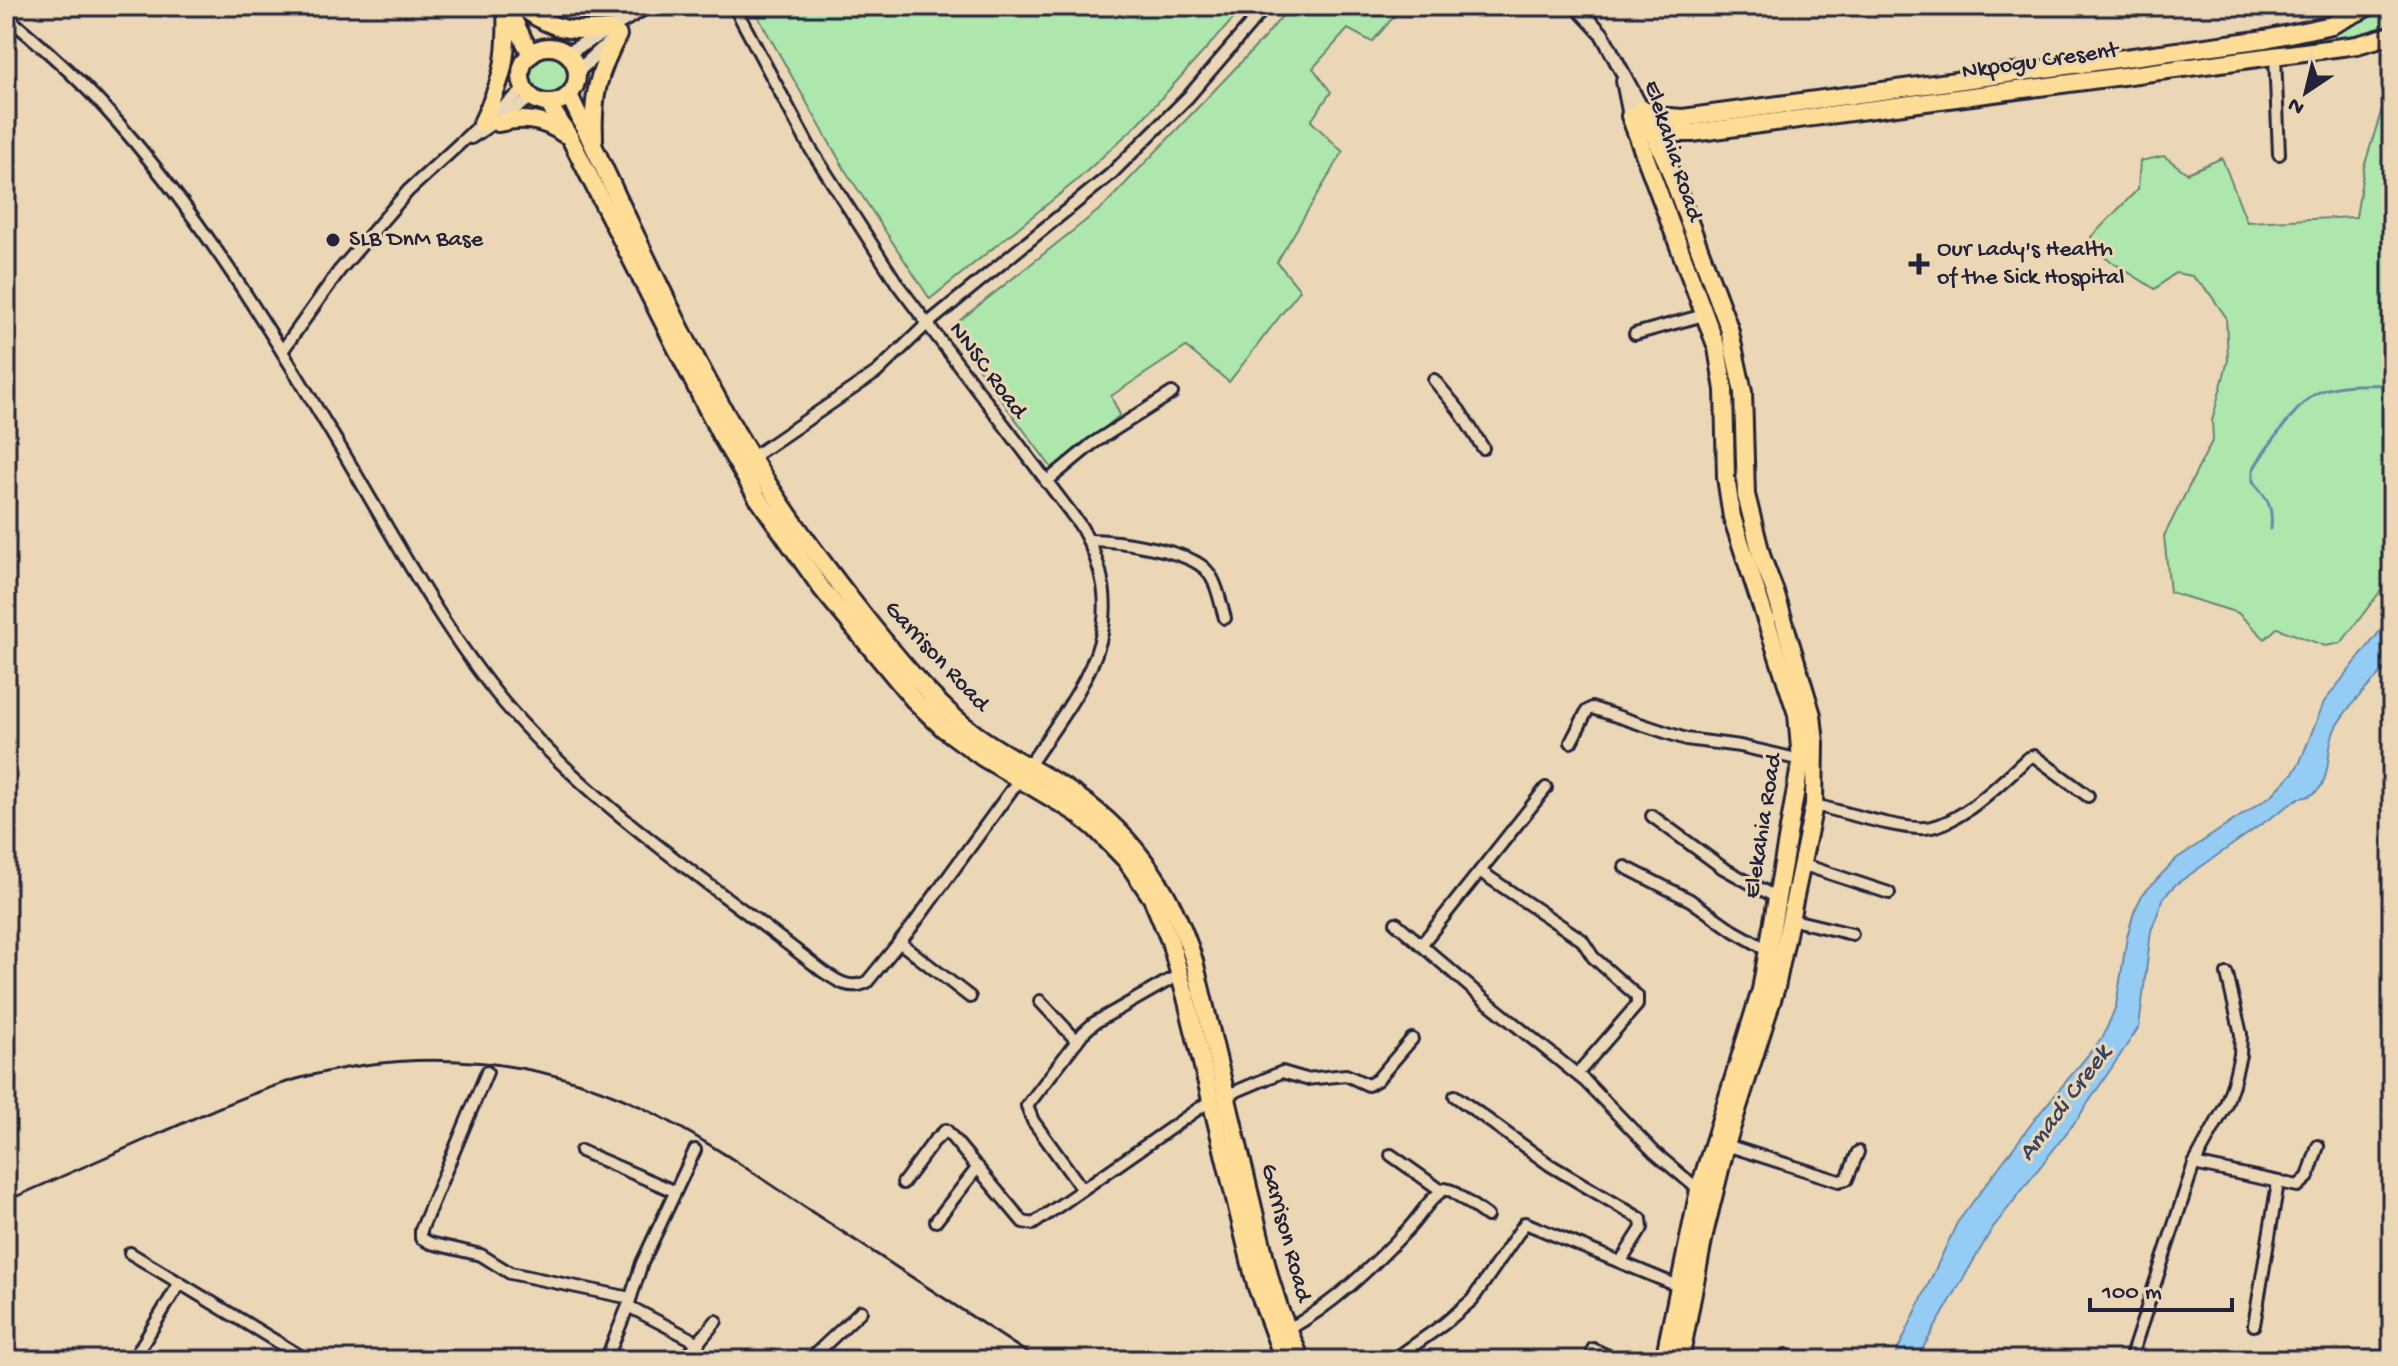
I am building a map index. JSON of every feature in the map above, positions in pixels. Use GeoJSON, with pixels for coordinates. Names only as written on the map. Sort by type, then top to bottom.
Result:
{"type":"FeatureCollection","features":[{"type":"Feature","properties":{"kind":"main road"},"geometry":{"type":"LineString","coordinates":[[506,6],[531,55]]}},
{"type":"Feature","properties":{"kind":"main road"},"geometry":{"type":"LineString","coordinates":[[506,6],[506,60],[490,123],[525,119],[543,122],[570,138]]}},
{"type":"Feature","properties":{"kind":"main road","name":"Nkpogu Cresent"},"geometry":{"type":"LineString","coordinates":[[1636,112],[1683,118],[2265,39],[2332,25],[2370,6]]}},
{"type":"Feature","properties":{"kind":"main road"},"geometry":{"type":"LineString","coordinates":[[525,8],[547,48]]}},
{"type":"Feature","properties":{"kind":"main road"},"geometry":{"type":"LineString","coordinates":[[525,8],[555,28],[613,32],[594,93],[595,148]]}},
{"type":"Feature","properties":{"kind":"main road","name":"Nkpogu Cresent"},"geometry":{"type":"LineString","coordinates":[[1654,133],[1692,133],[2275,56],[2357,45],[2392,35]]}},
{"type":"Feature","properties":{"kind":"main road"},"geometry":{"type":"LineString","coordinates":[[547,48],[566,54],[577,72],[569,95],[560,101],[536,96],[522,71],[531,55],[547,48]]}},
{"type":"Feature","properties":{"kind":"main road","name":"Garrison Road"},"geometry":{"type":"LineString","coordinates":[[569,95],[710,385],[751,458],[800,531],[869,622],[948,712],[1095,828],[1126,860],[1152,898],[1180,974],[1287,1330],[1301,1360]]}},
{"type":"Feature","properties":{"kind":"main road","name":"Garrison Road"},"geometry":{"type":"LineString","coordinates":[[536,96],[570,138],[720,434],[780,530],[822,589],[913,699],[961,743],[1023,774],[1071,792],[1106,818],[1138,851],[1164,889],[1188,942],[1201,987],[1218,1098],[1256,1285],[1284,1360]]}},
{"type":"Feature","properties":{"kind":"main road","name":"Elekahia Road"},"geometry":{"type":"LineString","coordinates":[[1636,112],[1654,133],[1667,163],[1729,328],[1743,392],[1746,495],[1762,558],[1812,715],[1816,768],[1814,805],[1776,987],[1726,1145],[1705,1230],[1680,1360]]}},
{"type":"Feature","properties":{"kind":"main road","name":"Elekahia Road"},"geometry":{"type":"LineString","coordinates":[[1636,112],[1645,155],[1717,348],[1724,390],[1726,477],[1732,517],[1797,714],[1801,760],[1761,990],[1699,1190],[1664,1360]]}},
{"type":"Feature","properties":{"kind":"main road","name":"Nkpogu Cresent"},"geometry":{"type":"LineString","coordinates":[[1654,133],[1683,118]]}},
{"type":"Feature","properties":{"kind":"main road"},"geometry":{"type":"LineString","coordinates":[[1645,155],[1646,146],[1654,133]]}},
{"type":"Feature","properties":{"kind":"main road"},"geometry":{"type":"LineString","coordinates":[[1667,163],[1674,145],[1692,133]]}},
{"type":"Feature","properties":{"kind":"street","name":"NNSC Road"},"geometry":{"type":"LineString","coordinates":[[282,351],[413,573],[505,703],[595,794],[642,834],[838,982],[859,986],[867,982],[1023,774],[1083,683],[1103,633],[1105,607],[1102,579],[1080,525],[926,325],[810,148],[734,6]]}},
{"type":"Feature","properties":{"kind":"street"},"geometry":{"type":"LineString","coordinates":[[751,458],[877,372],[926,325],[1111,174],[1188,97],[1266,6]]}},
{"type":"Feature","properties":{"kind":"street","name":"Elekahia Road"},"geometry":{"type":"LineString","coordinates":[[1576,6],[1602,34],[1621,70],[1636,112]]}},
{"type":"Feature","properties":{"kind":"street"},"geometry":{"type":"LineString","coordinates":[[577,72],[613,32],[643,9]]}},
{"type":"Feature","properties":{"kind":"street"},"geometry":{"type":"LineString","coordinates":[[6,16],[75,78],[134,142],[215,250],[282,351],[360,244],[408,191],[462,143],[536,96]]}},
{"type":"Feature","properties":{"kind":"street"},"geometry":{"type":"LineString","coordinates":[[566,54],[613,32]]}},
{"type":"Feature","properties":{"kind":"street"},"geometry":{"type":"LineString","coordinates":[[2275,56],[2279,154]]}},
{"type":"Feature","properties":{"kind":"street"},"geometry":{"type":"LineString","coordinates":[[462,143],[536,96]]}},
{"type":"Feature","properties":{"kind":"street"},"geometry":{"type":"LineString","coordinates":[[1635,334],[1704,315]]}},
{"type":"Feature","properties":{"kind":"street"},"geometry":{"type":"LineString","coordinates":[[1434,380],[1459,410],[1483,448]]}},
{"type":"Feature","properties":{"kind":"street"},"geometry":{"type":"LineString","coordinates":[[1046,482],[1092,444],[1172,393]]}},
{"type":"Feature","properties":{"kind":"street"},"geometry":{"type":"LineString","coordinates":[[1088,540],[1137,544],[1196,563],[1212,579],[1225,618]]}},
{"type":"Feature","properties":{"kind":"street"},"geometry":{"type":"LineString","coordinates":[[1571,742],[1587,711],[1592,708],[1686,739],[1740,746],[1801,760]]}},
{"type":"Feature","properties":{"kind":"street"},"geometry":{"type":"LineString","coordinates":[[1814,805],[1923,828],[1938,825],[1986,796],[2034,756],[2088,796]]}},
{"type":"Feature","properties":{"kind":"street"},"geometry":{"type":"LineString","coordinates":[[1421,945],[1546,788]]}},
{"type":"Feature","properties":{"kind":"street"},"geometry":{"type":"LineString","coordinates":[[1652,816],[1723,868],[1777,898]]}},
{"type":"Feature","properties":{"kind":"street"},"geometry":{"type":"LineString","coordinates":[[1801,864],[1889,893]]}},
{"type":"Feature","properties":{"kind":"street"},"geometry":{"type":"LineString","coordinates":[[1625,867],[1690,900],[1768,950]]}},
{"type":"Feature","properties":{"kind":"street"},"geometry":{"type":"LineString","coordinates":[[1481,872],[1582,940],[1593,957],[1637,996],[1637,1005],[1577,1074]]}},
{"type":"Feature","properties":{"kind":"street"},"geometry":{"type":"LineString","coordinates":[[1789,919],[1852,934]]}},
{"type":"Feature","properties":{"kind":"street"},"geometry":{"type":"LineString","coordinates":[[1396,923],[1577,1074],[1655,1153],[1699,1190]]}},
{"type":"Feature","properties":{"kind":"street"},"geometry":{"type":"LineString","coordinates":[[899,942],[970,997]]}},
{"type":"Feature","properties":{"kind":"street"},"geometry":{"type":"LineString","coordinates":[[1082,1189],[1027,1109],[1028,1103],[1094,1023],[1180,974]]}},
{"type":"Feature","properties":{"kind":"street"},"geometry":{"type":"LineString","coordinates":[[2130,1360],[2194,1164],[2225,1107],[2240,1055],[2241,1034],[2227,974]]}},
{"type":"Feature","properties":{"kind":"street"},"geometry":{"type":"LineString","coordinates":[[1040,1001],[1077,1041]]}},
{"type":"Feature","properties":{"kind":"street"},"geometry":{"type":"LineString","coordinates":[[903,1183],[944,1130],[951,1133],[1027,1225],[1033,1224],[1218,1098],[1282,1072],[1306,1079],[1346,1075],[1368,1085],[1377,1080],[1412,1039]]}},
{"type":"Feature","properties":{"kind":"street"},"geometry":{"type":"LineString","coordinates":[[487,1072],[421,1230],[421,1238],[481,1255],[510,1273],[629,1302],[699,1343]]}},
{"type":"Feature","properties":{"kind":"street"},"geometry":{"type":"LineString","coordinates":[[1455,1096],[1550,1165],[1641,1219],[1642,1228],[1621,1261]]}},
{"type":"Feature","properties":{"kind":"street"},"geometry":{"type":"LineString","coordinates":[[1726,1145],[1839,1181],[1847,1179],[1858,1152]]}},
{"type":"Feature","properties":{"kind":"street"},"geometry":{"type":"LineString","coordinates":[[2194,1164],[2292,1186],[2303,1183],[2318,1146]]}},
{"type":"Feature","properties":{"kind":"street"},"geometry":{"type":"LineString","coordinates":[[606,1360],[642,1263],[695,1150]]}},
{"type":"Feature","properties":{"kind":"street"},"geometry":{"type":"LineString","coordinates":[[581,1151],[674,1191]]}},
{"type":"Feature","properties":{"kind":"street"},"geometry":{"type":"LineString","coordinates":[[1391,1155],[1442,1191],[1452,1191],[1487,1216]]}},
{"type":"Feature","properties":{"kind":"street"},"geometry":{"type":"LineString","coordinates":[[936,1221],[978,1167]]}},
{"type":"Feature","properties":{"kind":"street"},"geometry":{"type":"LineString","coordinates":[[2254,1325],[2278,1183]]}},
{"type":"Feature","properties":{"kind":"street"},"geometry":{"type":"LineString","coordinates":[[1287,1330],[1320,1309],[1380,1258],[1442,1191]]}},
{"type":"Feature","properties":{"kind":"street"},"geometry":{"type":"LineString","coordinates":[[1393,1360],[1472,1300],[1525,1223],[1678,1286]]}},
{"type":"Feature","properties":{"kind":"street"},"geometry":{"type":"LineString","coordinates":[[130,1253],[307,1360]]}},
{"type":"Feature","properties":{"kind":"street"},"geometry":{"type":"LineString","coordinates":[[133,1360],[179,1284]]}},
{"type":"Feature","properties":{"kind":"street"},"geometry":{"type":"LineString","coordinates":[[809,1360],[861,1311]]}},
{"type":"Feature","properties":{"kind":"street"},"geometry":{"type":"LineString","coordinates":[[688,1355],[716,1321]]}},
{"type":"Feature","properties":{"kind":"street"},"geometry":{"type":"LineString","coordinates":[[1593,1349],[1617,1360]]}},
{"type":"Feature","properties":{"kind":"green space"},"geometry":{"type":"Polygon","coordinates":[[[752,6],[1245,6],[1137,125],[1076,181],[930,299],[845,170],[752,6]]]}},
{"type":"Feature","properties":{"kind":"green space"},"geometry":{"type":"Polygon","coordinates":[[[1290,6],[1403,6],[1372,42],[1348,29],[1313,68],[1331,92],[1311,121],[1343,152],[1277,262],[1300,290],[1229,382],[1186,347],[1111,396],[1120,415],[1054,471],[949,329],[1104,206],[1265,37],[1290,6]]]}},
{"type":"Feature","properties":{"kind":"green space"},"geometry":{"type":"Polygon","coordinates":[[[2385,6],[2392,6],[2392,27],[2368,35],[2268,49],[2268,46],[2315,38],[2344,29],[2385,6]]]}},
{"type":"Feature","properties":{"kind":"green space"},"geometry":{"type":"Polygon","coordinates":[[[549,57],[563,62],[568,76],[563,90],[549,95],[535,90],[530,76],[535,62],[549,57]]]}},
{"type":"Feature","properties":{"kind":"green space"},"geometry":{"type":"Polygon","coordinates":[[[2389,87],[2392,87],[2392,576],[2341,643],[2325,646],[2277,628],[2265,639],[2238,613],[2170,592],[2164,536],[2213,439],[2212,421],[2228,360],[2226,317],[2192,276],[2175,273],[2155,289],[2101,255],[2091,237],[2138,189],[2140,161],[2164,156],[2187,173],[2222,158],[2247,222],[2356,217],[2364,167],[2389,87]]]}},
{"type":"Feature","properties":{"kind":"water","name":"Amadi Creek"},"geometry":{"type":"Polygon","coordinates":[[[2392,616],[2392,662],[2337,725],[2319,789],[2299,798],[2175,885],[2164,897],[2151,931],[2139,1027],[2078,1118],[1992,1229],[1916,1360],[1893,1360],[1957,1223],[2038,1115],[2103,1037],[2116,1006],[2127,937],[2142,895],[2176,859],[2272,795],[2293,773],[2324,702],[2392,616]]]}},
{"type":"Feature","properties":{"kind":"waterway"},"geometry":{"type":"LineString","coordinates":[[2271,529],[2270,508],[2253,482],[2253,470],[2288,420],[2312,396],[2330,388],[2392,385]]}},
{"type":"Feature","properties":{"kind":"railway"},"geometry":{"type":"LineString","coordinates":[[6,1201],[225,1105],[297,1079],[343,1068],[436,1060],[529,1070],[574,1081],[618,1097],[681,1128],[1038,1360]]}},
{"type":"Feature","properties":{"kind":"place","name":"SLB DnM Base"},"geometry":{"type":"Point","coordinates":[333,240]}},
{"type":"Feature","properties":{"kind":"place","name":"Our Lady's Health of the Sick Hospital"},"geometry":{"type":"Point","coordinates":[1919,264]}}]}
